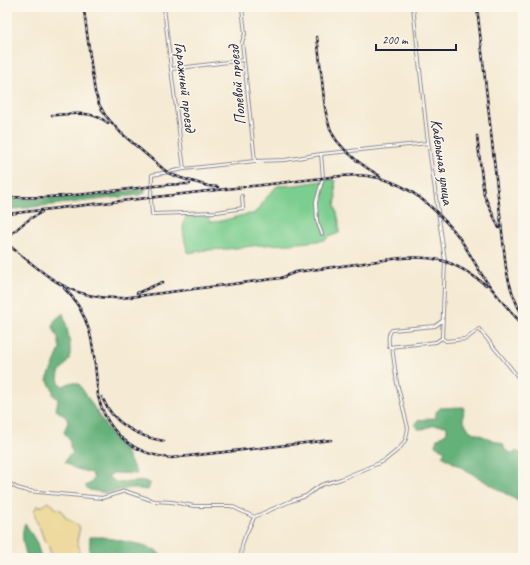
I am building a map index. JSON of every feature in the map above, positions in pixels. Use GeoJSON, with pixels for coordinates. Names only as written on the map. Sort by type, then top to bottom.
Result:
{"type":"FeatureCollection","features":[{"type":"Feature","properties":{"kind":"street","name":"Гаражный проезд"},"geometry":{"type":"LineString","coordinates":[[164,7],[184,169]]}},
{"type":"Feature","properties":{"kind":"street","name":"Полевой проезд"},"geometry":{"type":"LineString","coordinates":[[242,7],[245,34],[242,42],[255,161]]}},
{"type":"Feature","properties":{"kind":"street","name":"Кабельная улица"},"geometry":{"type":"LineString","coordinates":[[413,7],[428,143],[445,262],[442,338]]}},
{"type":"Feature","properties":{"kind":"street"},"geometry":{"type":"LineString","coordinates":[[171,69],[244,60]]}},
{"type":"Feature","properties":{"kind":"street"},"geometry":{"type":"LineString","coordinates":[[242,196],[243,208],[217,212],[152,214],[152,175],[184,169],[255,161],[285,160],[321,154],[428,143]]}},
{"type":"Feature","properties":{"kind":"street"},"geometry":{"type":"LineString","coordinates":[[321,154],[323,178],[316,202],[317,221],[322,234]]}},
{"type":"Feature","properties":{"kind":"street"},"geometry":{"type":"LineString","coordinates":[[442,321],[435,326],[392,331],[389,336],[389,347],[436,342],[442,338],[446,341],[466,339],[479,328],[523,383]]}},
{"type":"Feature","properties":{"kind":"street"},"geometry":{"type":"LineString","coordinates":[[242,558],[242,545],[254,517],[306,496],[321,486],[384,462],[400,448],[406,439],[408,428],[397,382],[392,346]]}},
{"type":"Feature","properties":{"kind":"street"},"geometry":{"type":"LineString","coordinates":[[7,482],[24,491],[102,498],[126,491],[154,501],[172,502],[194,506],[232,506],[254,517]]}},
{"type":"Feature","properties":{"kind":"green space"},"geometry":{"type":"Polygon","coordinates":[[[333,179],[335,181],[335,205],[339,221],[339,233],[328,236],[325,240],[206,250],[188,253],[183,229],[186,216],[209,216],[211,222],[253,214],[260,208],[264,200],[277,186],[297,185],[333,179]]]}},
{"type":"Feature","properties":{"kind":"green space"},"geometry":{"type":"Polygon","coordinates":[[[145,188],[145,193],[139,195],[7,210],[7,198],[32,199],[101,195],[145,188]]]}},
{"type":"Feature","properties":{"kind":"green space"},"geometry":{"type":"Polygon","coordinates":[[[63,313],[69,336],[70,355],[67,363],[60,372],[58,378],[59,383],[63,386],[72,382],[79,384],[113,437],[123,447],[137,474],[113,473],[108,477],[118,483],[145,481],[150,484],[148,490],[131,488],[107,493],[89,490],[85,486],[91,483],[94,478],[91,473],[74,468],[65,462],[68,456],[73,454],[70,447],[70,441],[64,432],[68,422],[66,417],[56,410],[58,399],[53,395],[53,390],[47,380],[60,349],[58,338],[53,327],[54,321],[63,313]]]}},
{"type":"Feature","properties":{"kind":"green space"},"geometry":{"type":"Polygon","coordinates":[[[464,407],[463,420],[470,431],[503,444],[505,450],[511,453],[516,451],[523,455],[523,504],[442,456],[445,451],[435,445],[437,439],[447,432],[447,426],[435,425],[418,429],[414,424],[418,420],[436,418],[436,412],[440,408],[464,407]]]}},
{"type":"Feature","properties":{"kind":"green space"},"geometry":{"type":"Polygon","coordinates":[[[25,523],[37,543],[41,558],[27,558],[23,536],[25,523]]]}},
{"type":"Feature","properties":{"kind":"green space"},"geometry":{"type":"Polygon","coordinates":[[[90,537],[102,537],[138,544],[157,551],[164,558],[89,558],[90,537]]]}},
{"type":"Feature","properties":{"kind":"sand"},"geometry":{"type":"Polygon","coordinates":[[[48,502],[55,508],[61,510],[66,518],[80,527],[77,541],[79,547],[79,558],[52,558],[48,544],[44,540],[36,520],[34,511],[37,506],[43,506],[48,502]]]}},
{"type":"Feature","properties":{"kind":"railway"},"geometry":{"type":"LineString","coordinates":[[477,7],[506,268],[512,293],[523,316]]}},
{"type":"Feature","properties":{"kind":"railway"},"geometry":{"type":"LineString","coordinates":[[84,10],[95,92],[105,115],[121,133],[168,173],[208,186],[218,187]]}},
{"type":"Feature","properties":{"kind":"railway"},"geometry":{"type":"LineString","coordinates":[[317,37],[324,104],[333,135],[352,156],[380,176]]}},
{"type":"Feature","properties":{"kind":"railway"},"geometry":{"type":"LineString","coordinates":[[52,115],[88,114],[108,123]]}},
{"type":"Feature","properties":{"kind":"railway"},"geometry":{"type":"LineString","coordinates":[[477,136],[484,195],[499,228]]}},
{"type":"Feature","properties":{"kind":"railway"},"geometry":{"type":"LineString","coordinates":[[7,214],[340,176],[362,175],[380,178],[391,181],[411,191],[437,213],[459,238],[490,287],[523,325]]}},
{"type":"Feature","properties":{"kind":"railway"},"geometry":{"type":"LineString","coordinates":[[7,197],[68,196],[167,185],[190,184]]}},
{"type":"Feature","properties":{"kind":"railway"},"geometry":{"type":"LineString","coordinates":[[7,239],[32,217],[42,212]]}},
{"type":"Feature","properties":{"kind":"railway"},"geometry":{"type":"LineString","coordinates":[[11,247],[49,277],[61,284],[74,291],[104,298],[122,298],[281,278],[296,272],[394,259],[414,258],[434,259],[450,263],[486,285]]}},
{"type":"Feature","properties":{"kind":"railway"},"geometry":{"type":"LineString","coordinates":[[137,293],[163,282]]}},
{"type":"Feature","properties":{"kind":"railway"},"geometry":{"type":"LineString","coordinates":[[64,288],[82,312],[87,325],[94,352],[98,396],[102,409],[115,431],[134,446],[157,456],[171,458],[331,440]]}},
{"type":"Feature","properties":{"kind":"railway"},"geometry":{"type":"LineString","coordinates":[[102,397],[112,414],[127,427],[145,436],[164,441]]}}]}
